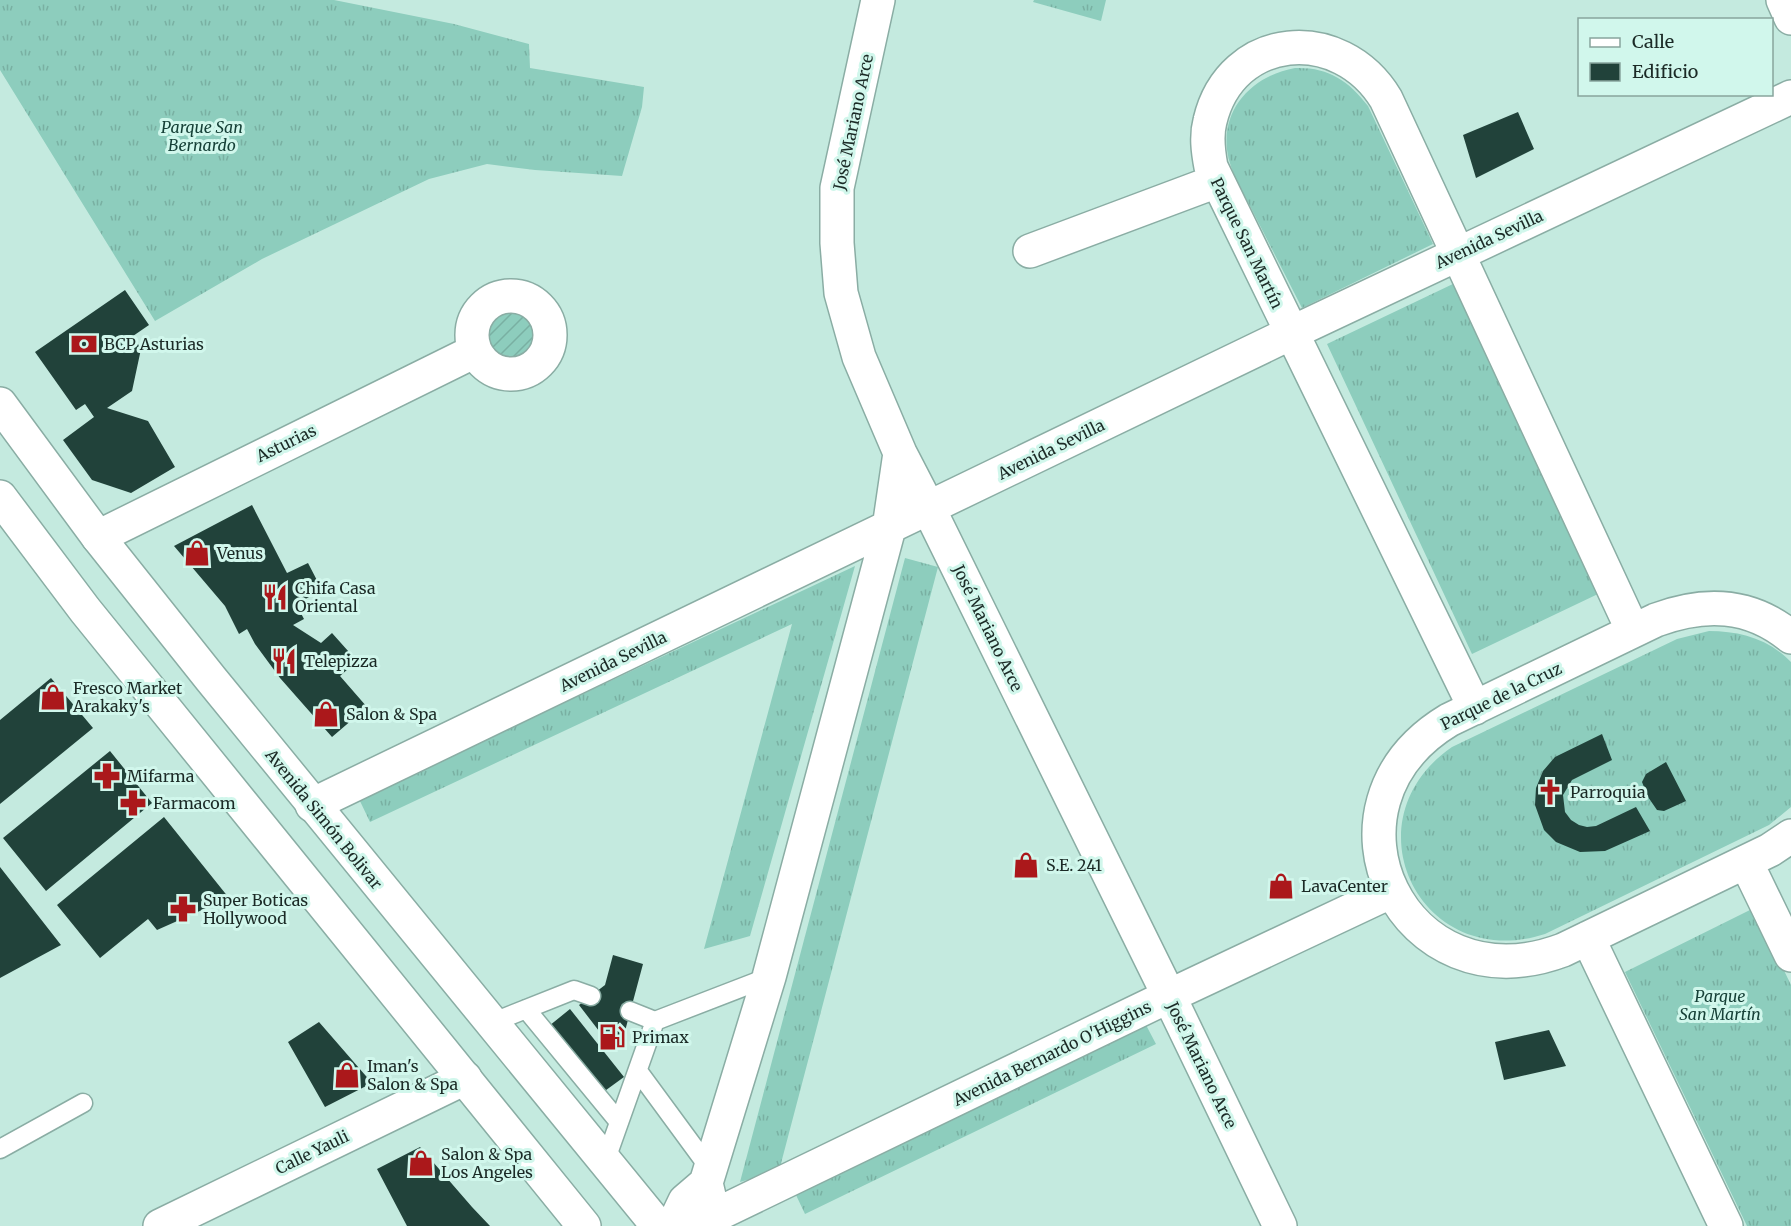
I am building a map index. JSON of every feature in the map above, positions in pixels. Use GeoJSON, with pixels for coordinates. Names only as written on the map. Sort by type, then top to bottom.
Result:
{"type":"FeatureCollection","features":[{"type":"Feature","properties":{"kind":"street","name":"José Mariano Arce"},"geometry":{"type":"LineString","coordinates":[[878,0],[837,188],[837,243],[841,293],[859,357],[900,453],[1170,996],[1280,1226]]}},
{"type":"Feature","properties":{"kind":"street"},"geometry":{"type":"LineString","coordinates":[[1783,0],[1791,18]]}},
{"type":"Feature","properties":{"kind":"street","name":"Parque San Martín"},"geometry":{"type":"LineString","coordinates":[[1475,708],[1211,167],[1208,137],[1214,106],[1229,81],[1240,69],[1253,61],[1281,49],[1311,47],[1341,56],[1354,63],[1377,85],[1386,99],[1633,631]]}},
{"type":"Feature","properties":{"kind":"street","name":"Avenida Sevilla"},"geometry":{"type":"LineString","coordinates":[[312,806],[1291,333],[1791,97]]}},
{"type":"Feature","properties":{"kind":"street"},"geometry":{"type":"LineString","coordinates":[[1030,251],[1217,181]]}},
{"type":"Feature","properties":{"kind":"street","name":"Asturias"},"geometry":{"type":"LineString","coordinates":[[98,537],[475,351]]}},
{"type":"Feature","properties":{"kind":"street","name":"Avenida Simón Bolivar"},"geometry":{"type":"LineString","coordinates":[[0,404],[98,537],[312,806],[657,1226]]}},
{"type":"Feature","properties":{"kind":"street"},"geometry":{"type":"LineString","coordinates":[[706,1223],[708,1176],[769,977],[889,528],[900,453]]}},
{"type":"Feature","properties":{"kind":"street"},"geometry":{"type":"LineString","coordinates":[[0,497],[85,610],[584,1226]]}},
{"type":"Feature","properties":{"kind":"street","name":"Parque de la Cruz"},"geometry":{"type":"LineString","coordinates":[[1791,637],[1764,619],[1742,612],[1721,608],[1698,608],[1677,613],[1633,631],[1449,720],[1422,739],[1400,764],[1389,783],[1382,807],[1380,848],[1384,870],[1392,891],[1404,910],[1436,941],[1476,959],[1520,962],[1542,958],[1588,938],[1770,850],[1791,836]]}},
{"type":"Feature","properties":{"kind":"street"},"geometry":{"type":"LineString","coordinates":[[1746,862],[1791,955]]}},
{"type":"Feature","properties":{"kind":"street","name":"Avenida Bernardo O'Higgins"},"geometry":{"type":"LineString","coordinates":[[706,1223],[1170,996],[1392,891]]}},
{"type":"Feature","properties":{"kind":"street"},"geometry":{"type":"LineString","coordinates":[[1588,938],[1726,1226]]}},
{"type":"Feature","properties":{"kind":"street","name":"Calle Yauli"},"geometry":{"type":"LineString","coordinates":[[160,1226],[465,1078]]}},
{"type":"Feature","properties":{"kind":"street"},"geometry":{"type":"LineString","coordinates":[[673,1226],[685,1201],[708,1176]]}},
{"type":"Feature","properties":{"kind":"lane"},"geometry":{"type":"LineString","coordinates":[[630,1011],[655,1021],[769,977]]}},
{"type":"Feature","properties":{"kind":"lane"},"geometry":{"type":"LineString","coordinates":[[491,1023],[574,990],[591,996]]}},
{"type":"Feature","properties":{"kind":"lane"},"geometry":{"type":"LineString","coordinates":[[526,1009],[619,1122]]}},
{"type":"Feature","properties":{"kind":"lane"},"geometry":{"type":"LineString","coordinates":[[605,1162],[655,1021]]}},
{"type":"Feature","properties":{"kind":"lane"},"geometry":{"type":"LineString","coordinates":[[638,1071],[708,1176]]}},
{"type":"Feature","properties":{"kind":"lane"},"geometry":{"type":"LineString","coordinates":[[0,1149],[83,1103]]}},
{"type":"Feature","properties":{"kind":"green space","name":"Parque San Bernardo"},"geometry":{"type":"Polygon","coordinates":[[[0,0],[334,0],[454,24],[529,44],[530,68],[644,87],[642,107],[622,176],[487,164],[429,179],[262,259],[155,321],[0,70],[0,0]]]}},
{"type":"Feature","properties":{"kind":"green space"},"geometry":{"type":"Polygon","coordinates":[[[1034,0],[1106,0],[1101,21],[1033,2],[1034,0]]]}},
{"type":"Feature","properties":{"kind":"green space"},"geometry":{"type":"Polygon","coordinates":[[[1295,68],[1318,70],[1336,77],[1353,89],[1368,106],[1433,244],[1302,308],[1237,181],[1229,160],[1227,143],[1228,127],[1241,99],[1264,79],[1295,68]]]}},
{"type":"Feature","properties":{"kind":"green space"},"geometry":{"type":"Polygon","coordinates":[[[1455,283],[1598,594],[1472,654],[1327,344],[1455,283]]]}},
{"type":"Feature","properties":{"kind":"green space"},"geometry":{"type":"Polygon","coordinates":[[[512,311],[529,318],[536,335],[529,352],[512,359],[495,352],[488,335],[495,318],[512,311]]]}},
{"type":"Feature","properties":{"kind":"green space"},"geometry":{"type":"Polygon","coordinates":[[[905,558],[938,567],[779,1171],[740,1182],[905,558]]]}},
{"type":"Feature","properties":{"kind":"green space"},"geometry":{"type":"Polygon","coordinates":[[[855,566],[750,936],[704,949],[792,624],[370,822],[359,799],[855,566]]]}},
{"type":"Feature","properties":{"kind":"green space"},"geometry":{"type":"Polygon","coordinates":[[[1709,631],[1743,635],[1764,642],[1791,662],[1791,807],[1769,825],[1545,934],[1501,940],[1463,932],[1433,912],[1412,883],[1402,849],[1404,813],[1420,778],[1452,747],[1677,639],[1709,631]]]}},
{"type":"Feature","properties":{"kind":"green space","name":"Parque San Martín"},"geometry":{"type":"Polygon","coordinates":[[[1754,908],[1791,985],[1791,1226],[1747,1226],[1625,972],[1754,908]]]}},
{"type":"Feature","properties":{"kind":"green space"},"geometry":{"type":"Polygon","coordinates":[[[1146,1025],[1156,1044],[805,1214],[796,1195],[1146,1025]]]}},
{"type":"Feature","properties":{"kind":"building"},"geometry":{"type":"Polygon","coordinates":[[[1518,112],[1534,149],[1476,178],[1463,135],[1518,112]]]}},
{"type":"Feature","properties":{"kind":"building"},"geometry":{"type":"Polygon","coordinates":[[[125,290],[149,325],[133,336],[141,349],[132,391],[107,408],[148,421],[175,467],[131,493],[92,480],[63,440],[94,417],[85,404],[76,410],[35,352],[125,290]]]}},
{"type":"Feature","properties":{"kind":"building"},"geometry":{"type":"Polygon","coordinates":[[[252,505],[287,573],[308,563],[322,590],[296,604],[304,619],[293,625],[321,643],[332,633],[357,661],[340,676],[367,707],[332,737],[280,678],[247,629],[239,634],[225,606],[174,546],[252,505]]]}},
{"type":"Feature","properties":{"kind":"building"},"geometry":{"type":"Polygon","coordinates":[[[51,678],[93,728],[0,804],[0,720],[51,678]]]}},
{"type":"Feature","properties":{"kind":"building","name":"Parroquia"},"geometry":{"type":"Polygon","coordinates":[[[1602,734],[1612,760],[1572,780],[1563,795],[1565,812],[1571,820],[1587,827],[1596,826],[1636,807],[1650,831],[1605,851],[1580,852],[1556,842],[1544,830],[1535,805],[1536,788],[1543,771],[1555,757],[1602,734]]]}},
{"type":"Feature","properties":{"kind":"building"},"geometry":{"type":"Polygon","coordinates":[[[110,751],[152,803],[46,891],[3,838],[110,751]]]}},
{"type":"Feature","properties":{"kind":"building"},"geometry":{"type":"Polygon","coordinates":[[[1666,762],[1686,801],[1664,811],[1657,810],[1642,782],[1646,774],[1666,762]]]}},
{"type":"Feature","properties":{"kind":"building"},"geometry":{"type":"Polygon","coordinates":[[[164,817],[229,898],[157,930],[148,919],[100,958],[57,905],[164,817]]]}},
{"type":"Feature","properties":{"kind":"building"},"geometry":{"type":"Polygon","coordinates":[[[0,867],[61,945],[0,978],[0,867]]]}},
{"type":"Feature","properties":{"kind":"building"},"geometry":{"type":"Polygon","coordinates":[[[613,955],[643,964],[621,1046],[609,1044],[579,1005],[605,985],[613,955]]]}},
{"type":"Feature","properties":{"kind":"building"},"geometry":{"type":"Polygon","coordinates":[[[570,1009],[624,1077],[602,1093],[549,1026],[570,1009]]]}},
{"type":"Feature","properties":{"kind":"building"},"geometry":{"type":"Polygon","coordinates":[[[319,1022],[372,1083],[325,1107],[288,1042],[319,1022]]]}},
{"type":"Feature","properties":{"kind":"building"},"geometry":{"type":"Polygon","coordinates":[[[1549,1030],[1566,1066],[1504,1080],[1495,1042],[1549,1030]]]}},
{"type":"Feature","properties":{"kind":"building"},"geometry":{"type":"Polygon","coordinates":[[[420,1147],[490,1226],[407,1226],[377,1169],[420,1147]]]}},
{"type":"Feature","properties":{"kind":"place","name":"BCP Asturias"},"geometry":{"type":"Point","coordinates":[84,344]}},
{"type":"Feature","properties":{"kind":"place","name":"Venus"},"geometry":{"type":"Point","coordinates":[197,553]}},
{"type":"Feature","properties":{"kind":"place","name":"Chifa Casa Oriental"},"geometry":{"type":"Point","coordinates":[275,597]}},
{"type":"Feature","properties":{"kind":"place","name":"Telepizza"},"geometry":{"type":"Point","coordinates":[284,661]}},
{"type":"Feature","properties":{"kind":"place","name":"Fresco Market Arakaky's"},"geometry":{"type":"Point","coordinates":[53,697]}},
{"type":"Feature","properties":{"kind":"place","name":"Salon & Spa"},"geometry":{"type":"Point","coordinates":[326,714]}},
{"type":"Feature","properties":{"kind":"place","name":"Mifarma"},"geometry":{"type":"Point","coordinates":[107,776]}},
{"type":"Feature","properties":{"kind":"place","name":"Parroquia"},"geometry":{"type":"Point","coordinates":[1550,792]}},
{"type":"Feature","properties":{"kind":"place","name":"Farmacom"},"geometry":{"type":"Point","coordinates":[133,803]}},
{"type":"Feature","properties":{"kind":"place","name":"S.E. 241"},"geometry":{"type":"Point","coordinates":[1026,865]}},
{"type":"Feature","properties":{"kind":"place","name":"LavaCenter"},"geometry":{"type":"Point","coordinates":[1281,886]}},
{"type":"Feature","properties":{"kind":"place","name":"Super Boticas Hollywood"},"geometry":{"type":"Point","coordinates":[183,909]}},
{"type":"Feature","properties":{"kind":"place","name":"Primax"},"geometry":{"type":"Point","coordinates":[612,1037]}},
{"type":"Feature","properties":{"kind":"place","name":"Iman's Salon & Spa"},"geometry":{"type":"Point","coordinates":[347,1075]}},
{"type":"Feature","properties":{"kind":"place","name":"Salon & Spa Los Angeles"},"geometry":{"type":"Point","coordinates":[421,1163]}}]}
